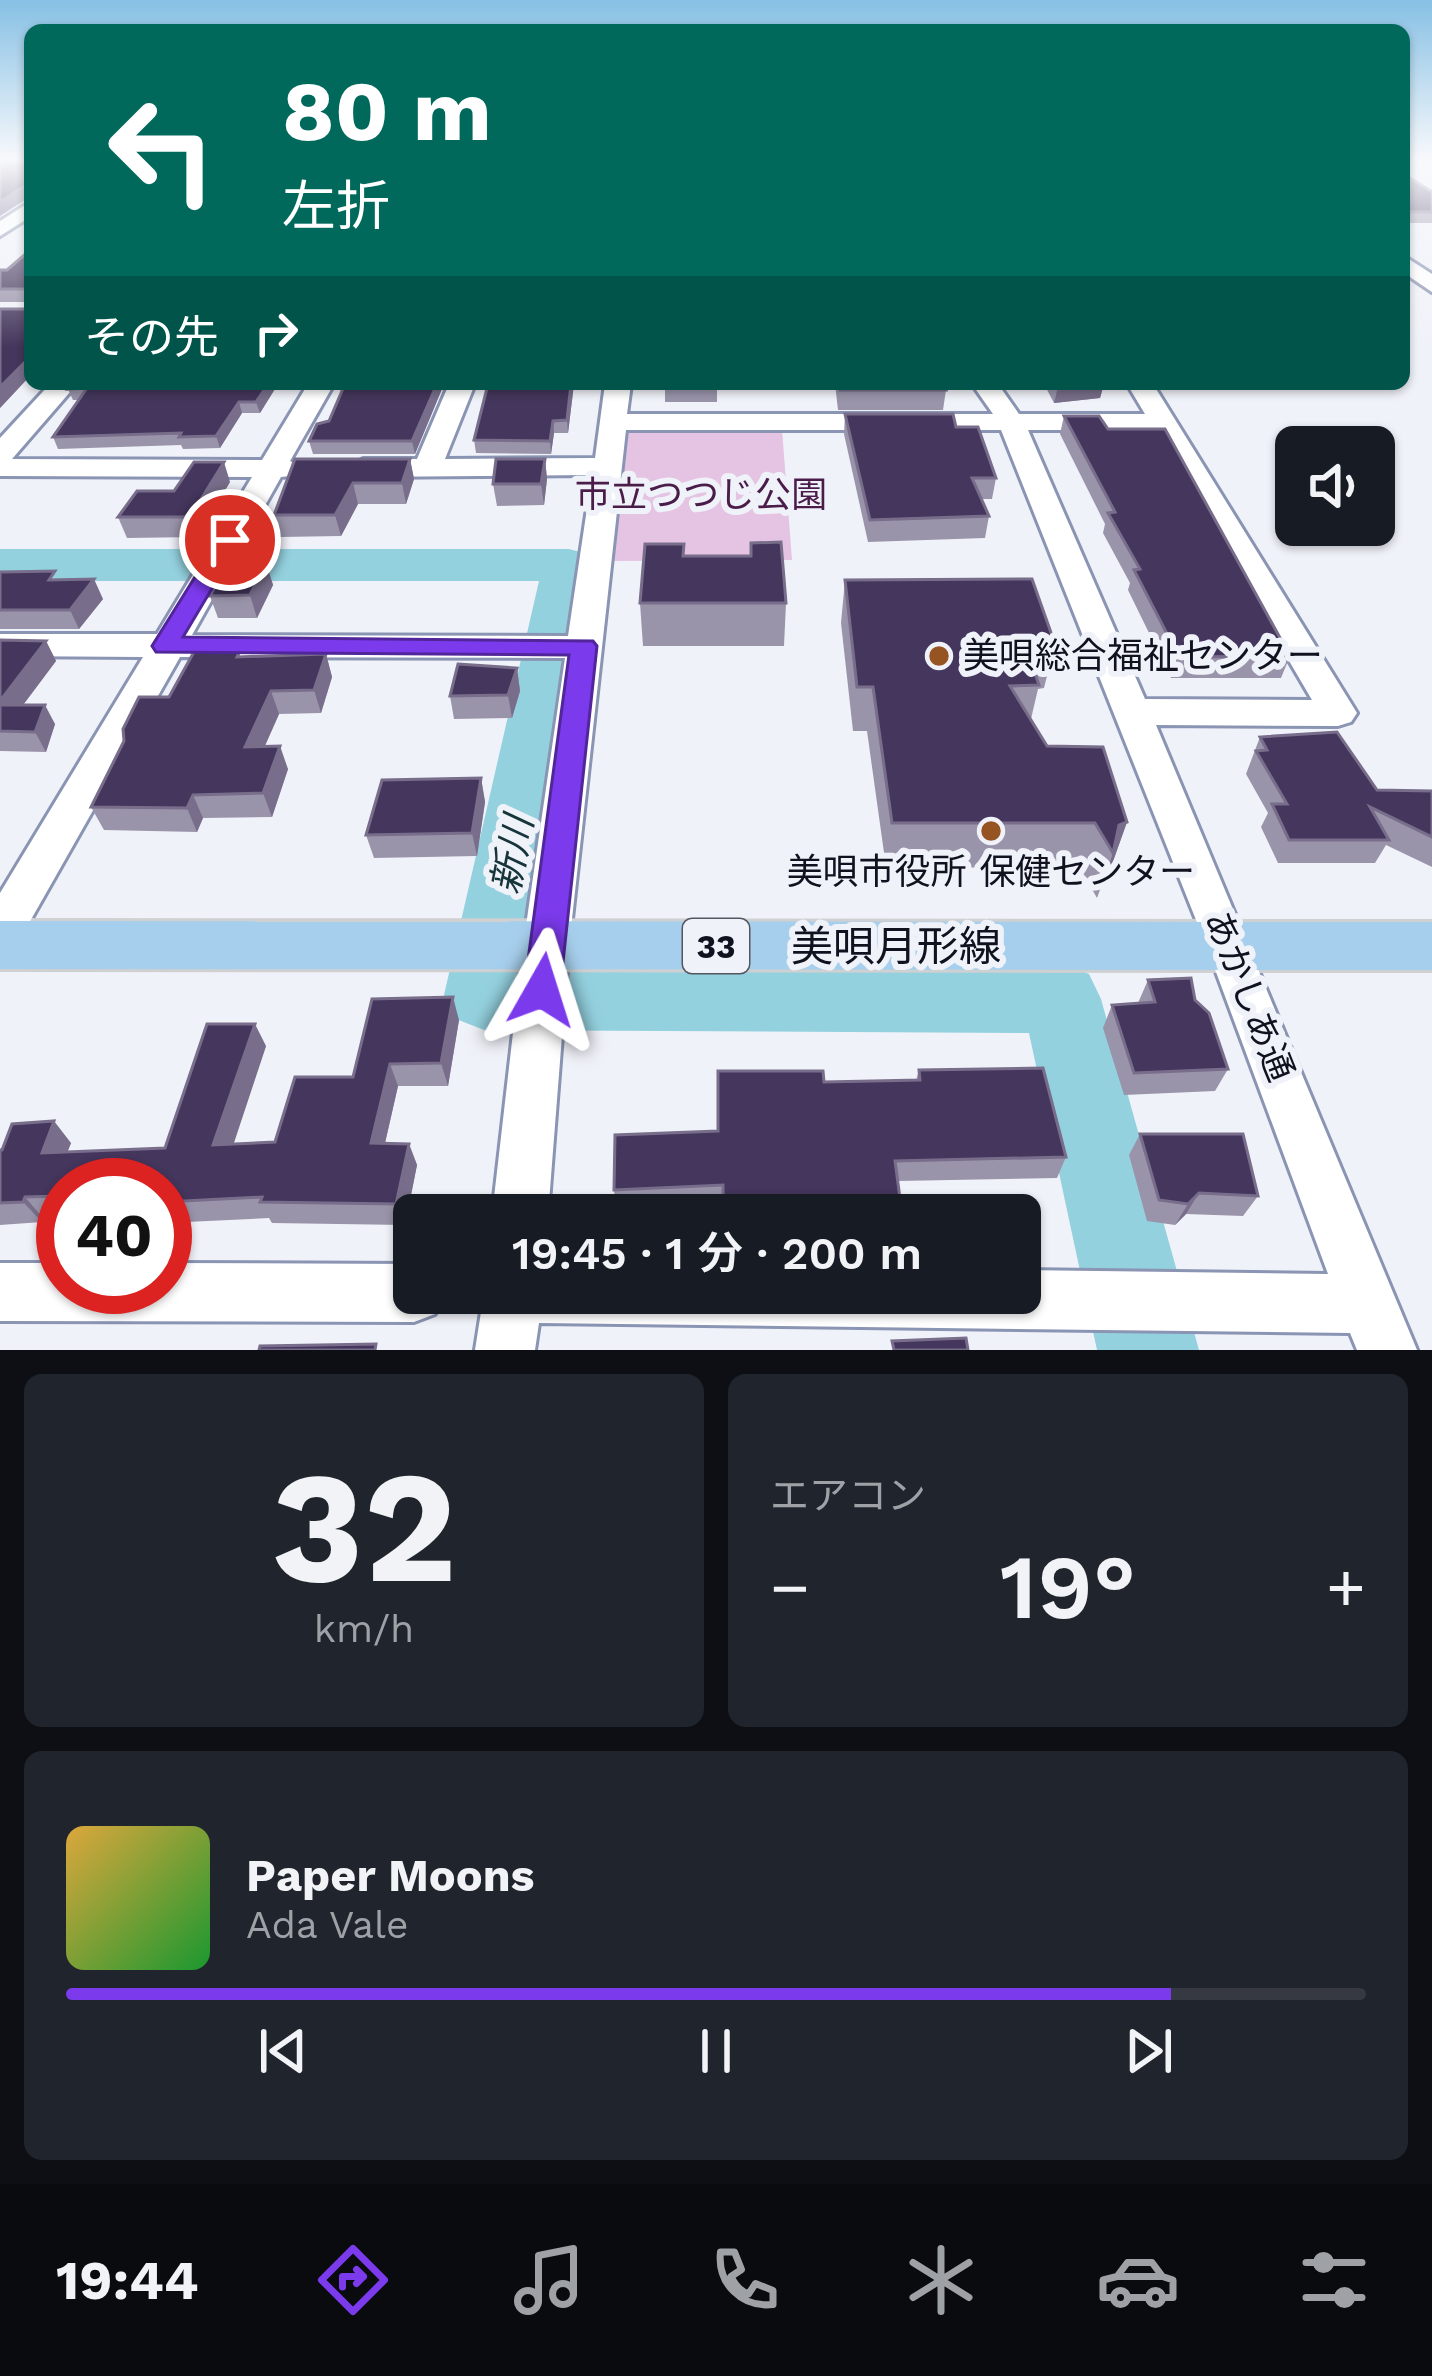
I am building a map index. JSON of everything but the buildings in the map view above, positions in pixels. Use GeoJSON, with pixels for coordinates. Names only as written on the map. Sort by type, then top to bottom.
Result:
{"type":"FeatureCollection","features":[{"type":"Feature","properties":{"kind":"main road","name":"美唄月形線"},"geometry":{"type":"LineString","coordinates":[[0,945],[1432,946]]}},
{"type":"Feature","properties":{"kind":"street"},"geometry":{"type":"LineString","coordinates":[[0,454],[59,390]]}},
{"type":"Feature","properties":{"kind":"street"},"geometry":{"type":"LineString","coordinates":[[0,934],[318,390]]}},
{"type":"Feature","properties":{"kind":"street"},"geometry":{"type":"LineString","coordinates":[[428,467],[460,390]]}},
{"type":"Feature","properties":{"kind":"street"},"geometry":{"type":"LineString","coordinates":[[522,1194],[546,946],[617,390]]}},
{"type":"Feature","properties":{"kind":"street","name":"あかしあ通"},"geometry":{"type":"LineString","coordinates":[[989,390],[1011,421],[1132,712],[1378,1327]]}},
{"type":"Feature","properties":{"kind":"street"},"geometry":{"type":"LineString","coordinates":[[1132,712],[1338,713],[1144,390]]}},
{"type":"Feature","properties":{"kind":"street"},"geometry":{"type":"LineString","coordinates":[[613,422],[1163,422]]}},
{"type":"Feature","properties":{"kind":"street"},"geometry":{"type":"LineString","coordinates":[[0,467],[605,466]]}},
{"type":"Feature","properties":{"kind":"street"},"geometry":{"type":"LineString","coordinates":[[0,645],[584,646]]}},
{"type":"Feature","properties":{"kind":"street"},"geometry":{"type":"LineString","coordinates":[[0,1292],[393,1293]]}},
{"type":"Feature","properties":{"kind":"street"},"geometry":{"type":"LineString","coordinates":[[505,1350],[511,1314]]}},
{"type":"Feature","properties":{"kind":"street"},"geometry":{"type":"LineString","coordinates":[[1041,1314],[1378,1327]]}},
{"type":"Feature","properties":{"kind":"green space","name":"市立つつじ公園"},"geometry":{"type":"Polygon","coordinates":[[[782,429],[792,560],[607,561],[625,430],[782,429]]]}},
{"type":"Feature","properties":{"kind":"waterway","name":"新川"},"geometry":{"type":"LineString","coordinates":[[0,565],[569,565],[484,995],[1061,999],[1148,1350]]}},
{"type":"Feature","properties":{"kind":"place","name":"美唄総合福祉センター"},"geometry":{"type":"Point","coordinates":[939,656]}},
{"type":"Feature","properties":{"kind":"place","name":"美唄市役所 保健センター"},"geometry":{"type":"Point","coordinates":[991,831]}},
{"type":"Feature","properties":{"kind":"route"},"geometry":{"type":"LineString","coordinates":[[230,540],[165,646],[584,646],[542,990]]}}]}
